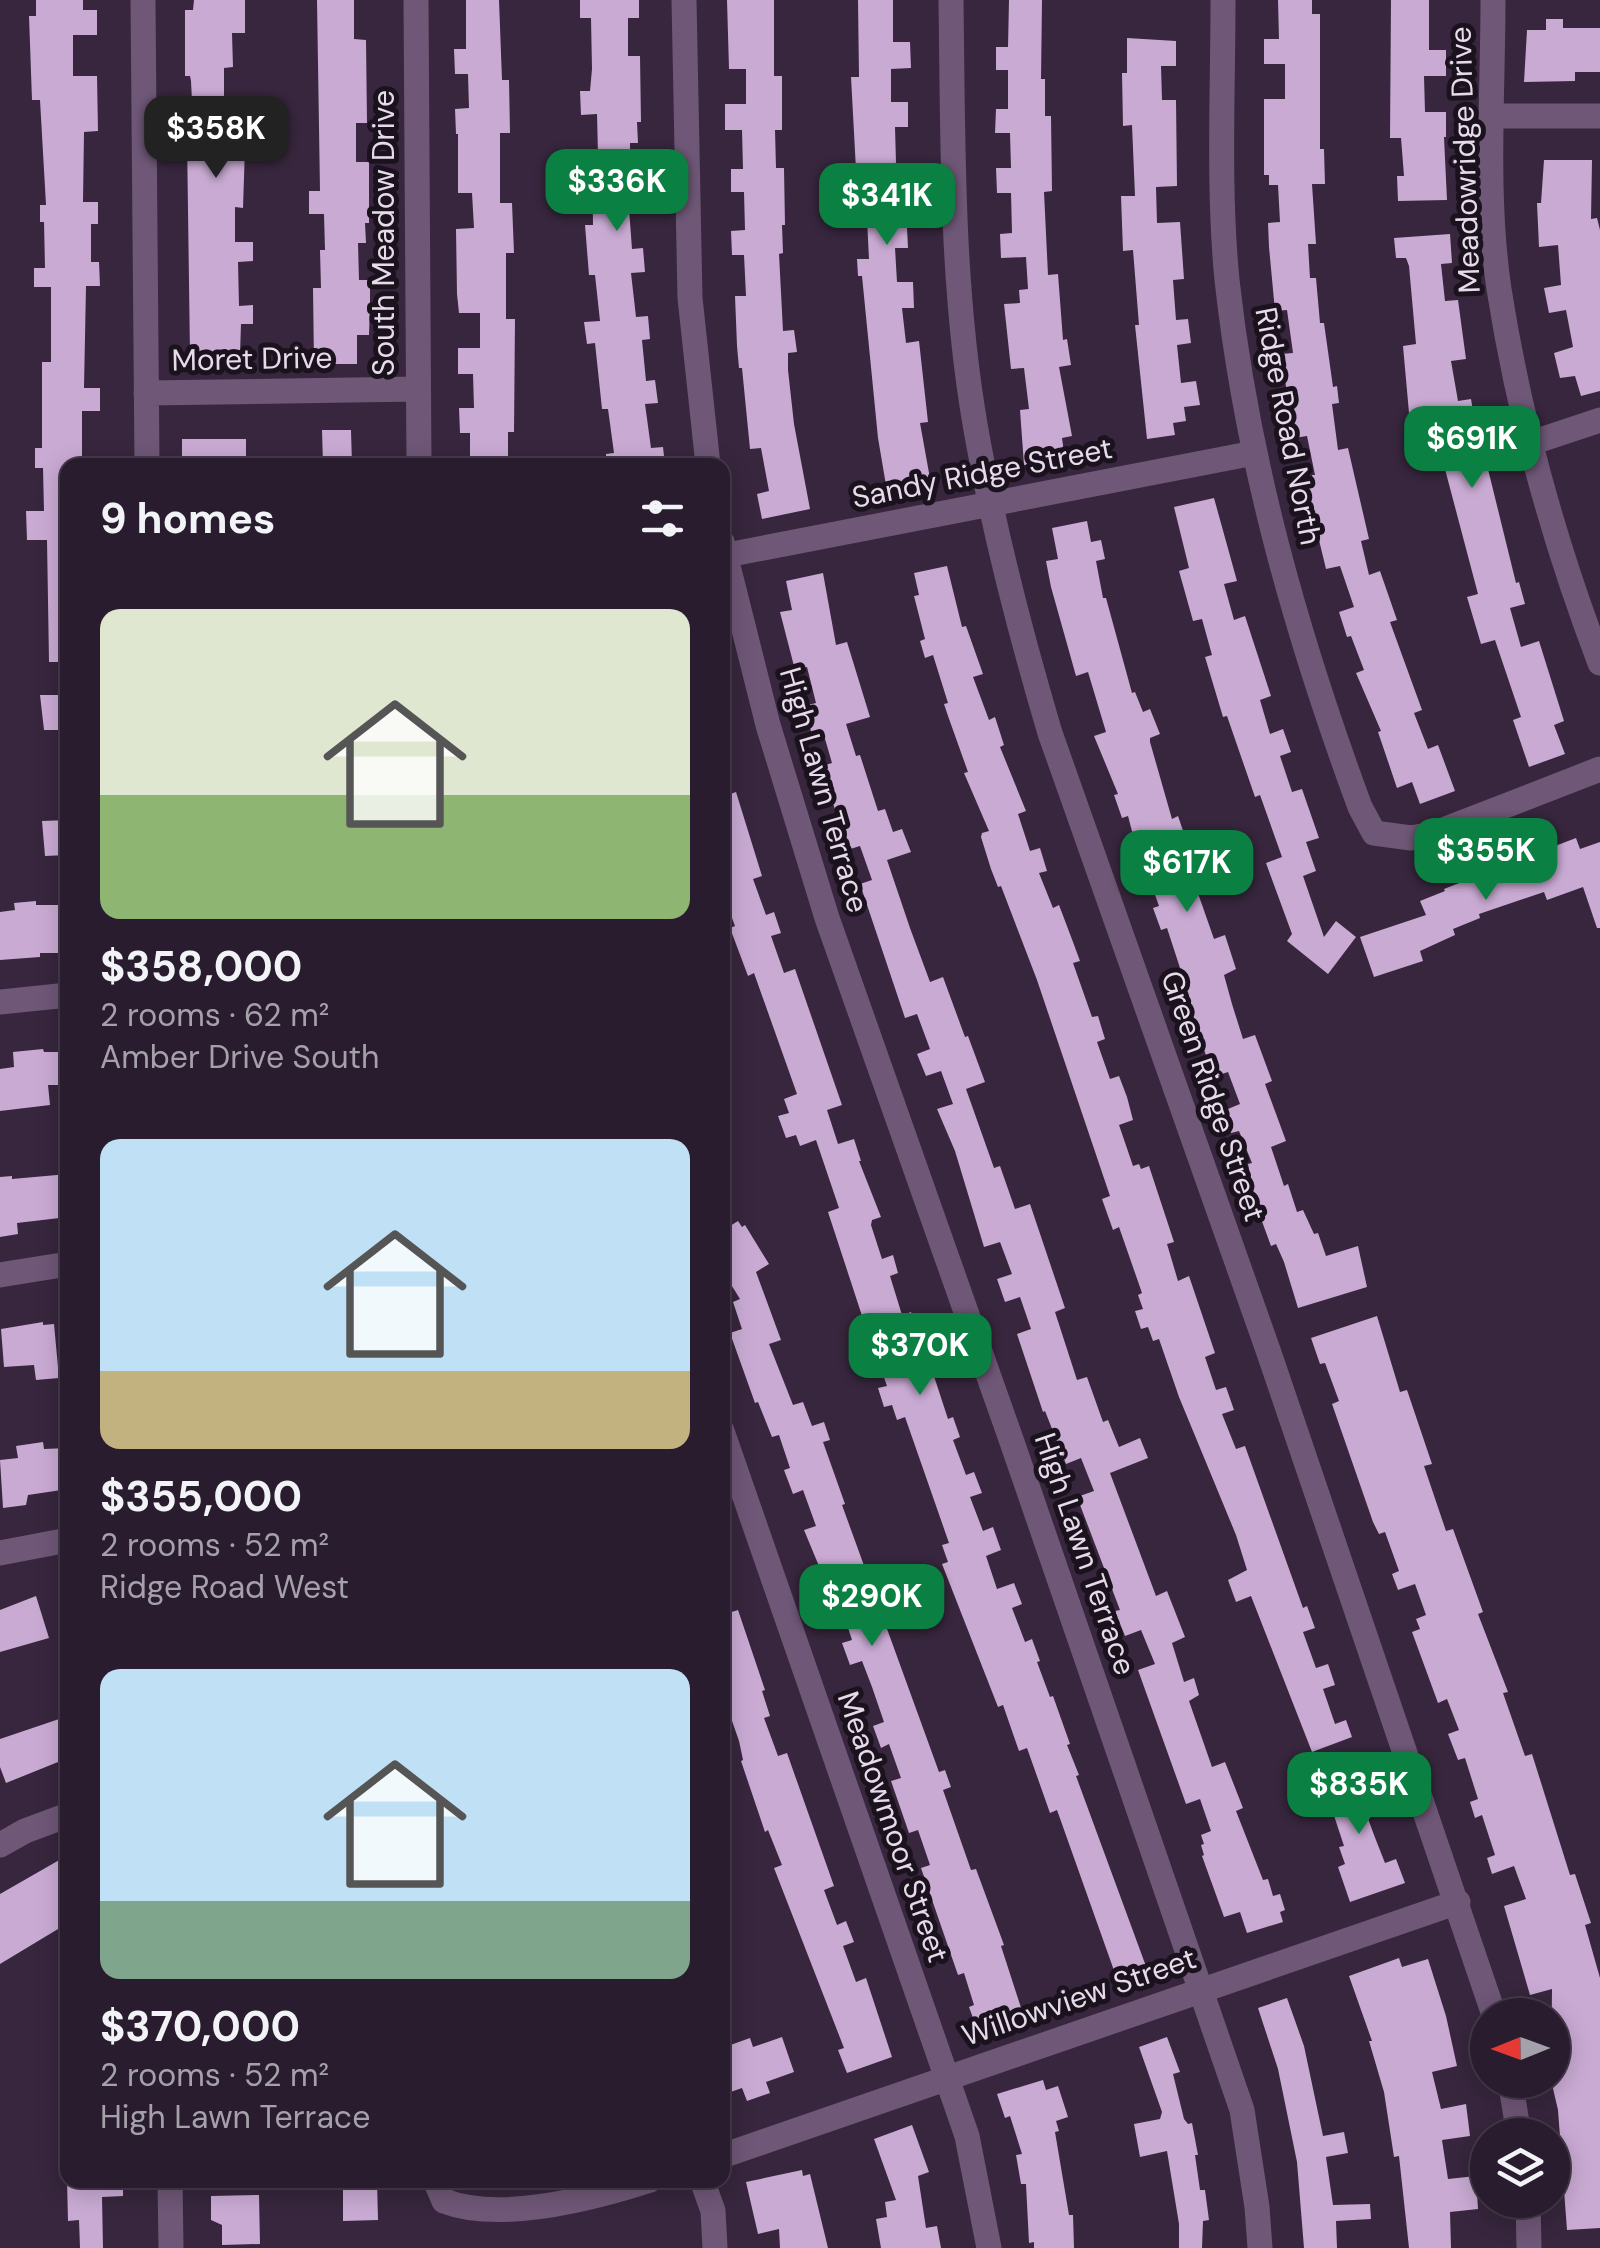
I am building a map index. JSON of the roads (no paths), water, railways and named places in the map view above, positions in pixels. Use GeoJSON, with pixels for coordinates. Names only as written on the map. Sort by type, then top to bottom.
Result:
{"type":"FeatureCollection","features":[{"type":"Feature","properties":{"kind":"street"},"geometry":{"type":"LineString","coordinates":[[143,0],[147,458]]}},
{"type":"Feature","properties":{"kind":"street","name":"South Meadow Drive"},"geometry":{"type":"LineString","coordinates":[[416,0],[419,458]]}},
{"type":"Feature","properties":{"kind":"street"},"geometry":{"type":"LineString","coordinates":[[684,0],[690,298],[707,458]]}},
{"type":"Feature","properties":{"kind":"street","name":"Green Ridge Street"},"geometry":{"type":"LineString","coordinates":[[951,0],[956,246],[975,423],[1027,655],[1050,733],[1489,1998]]}},
{"type":"Feature","properties":{"kind":"street","name":"Ridge Road North"},"geometry":{"type":"LineString","coordinates":[[1223,0],[1227,277],[1242,396],[1291,607],[1360,807],[1374,833],[1411,838],[1433,834],[1600,769]]}},
{"type":"Feature","properties":{"kind":"street","name":"Meadowridge Drive"},"geometry":{"type":"LineString","coordinates":[[1493,0],[1492,194],[1499,287],[1547,512],[1600,663]]}},
{"type":"Feature","properties":{"kind":"street"},"geometry":{"type":"LineString","coordinates":[[1492,116],[1600,116]]}},
{"type":"Feature","properties":{"kind":"street","name":"Moret Drive"},"geometry":{"type":"LineString","coordinates":[[146,393],[418,390]]}},
{"type":"Feature","properties":{"kind":"street"},"geometry":{"type":"LineString","coordinates":[[1530,444],[1600,420]]}},
{"type":"Feature","properties":{"kind":"street","name":"Sandy Ridge Street"},"geometry":{"type":"LineString","coordinates":[[730,550],[1254,454]]}},
{"type":"Feature","properties":{"kind":"street","name":"High Lawn Terrace"},"geometry":{"type":"LineString","coordinates":[[730,575],[768,725],[826,918],[1242,2110],[1258,2207],[1260,2248]]}},
{"type":"Feature","properties":{"kind":"street"},"geometry":{"type":"LineString","coordinates":[[0,1002],[60,996]]}},
{"type":"Feature","properties":{"kind":"street"},"geometry":{"type":"LineString","coordinates":[[0,1275],[60,1265]]}},
{"type":"Feature","properties":{"kind":"street","name":"Meadowmoor Street"},"geometry":{"type":"LineString","coordinates":[[730,1454],[967,2136],[989,2248]]}},
{"type":"Feature","properties":{"kind":"street"},"geometry":{"type":"LineString","coordinates":[[0,1553],[60,1542]]}},
{"type":"Feature","properties":{"kind":"street"},"geometry":{"type":"LineString","coordinates":[[0,1846],[60,1818]]}},
{"type":"Feature","properties":{"kind":"street","name":"Willowview Street"},"geometry":{"type":"LineString","coordinates":[[730,2153],[1458,1902]]}},
{"type":"Feature","properties":{"kind":"street"},"geometry":{"type":"LineString","coordinates":[[170,2188],[171,2248]]}},
{"type":"Feature","properties":{"kind":"street"},"geometry":{"type":"LineString","coordinates":[[438,2188],[444,2200],[481,2209],[538,2206],[616,2188]]}},
{"type":"Feature","properties":{"kind":"street"},"geometry":{"type":"LineString","coordinates":[[705,2188],[713,2211],[716,2248]]}},
{"type":"Feature","properties":{"kind":"street"},"geometry":{"type":"LineString","coordinates":[[1528,2218],[1529,2248]]}}]}
